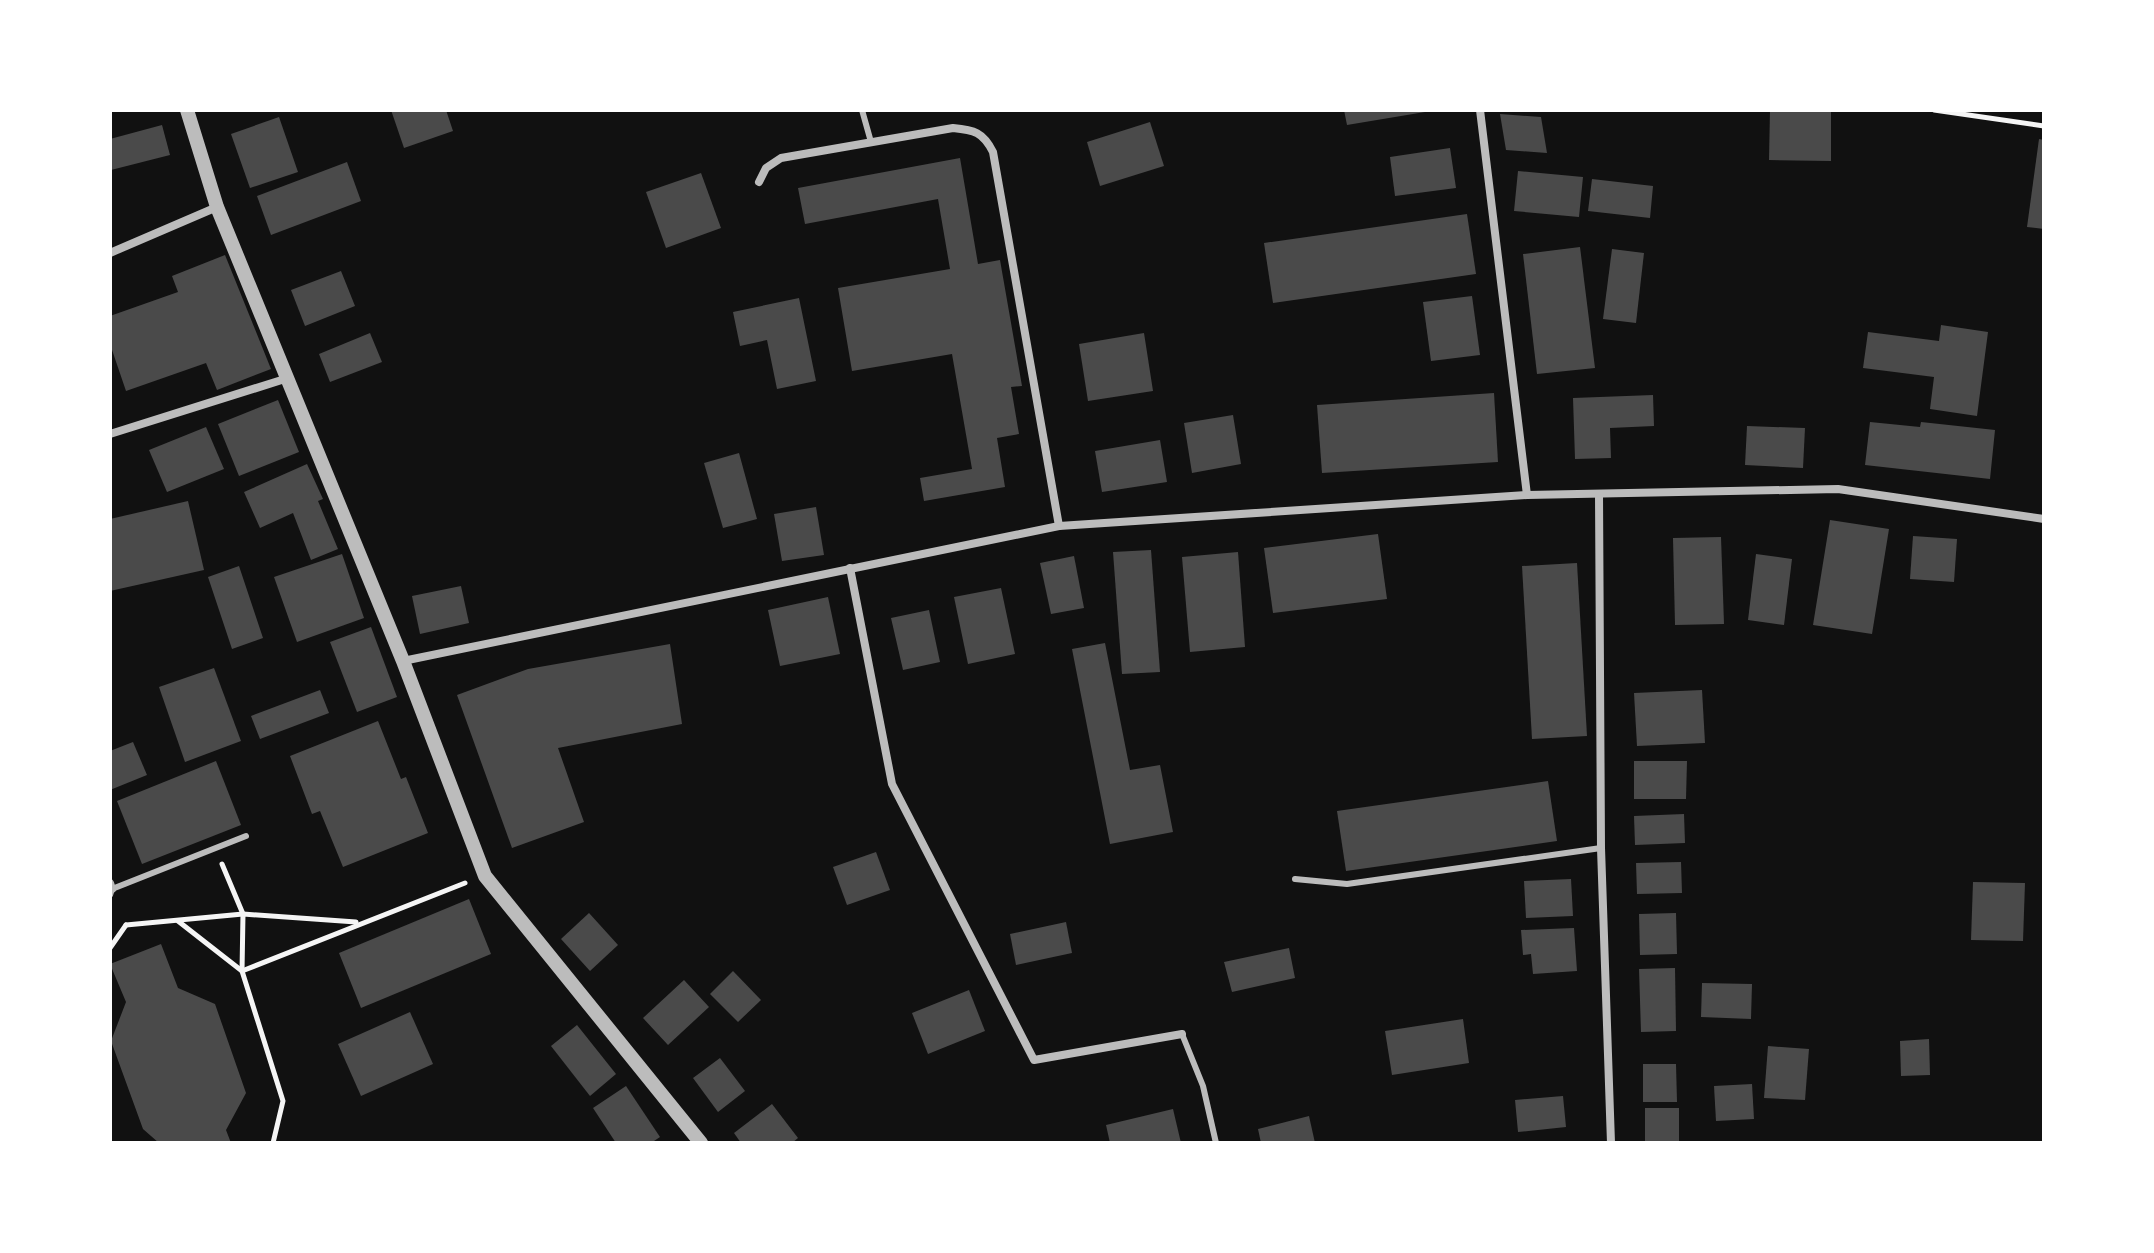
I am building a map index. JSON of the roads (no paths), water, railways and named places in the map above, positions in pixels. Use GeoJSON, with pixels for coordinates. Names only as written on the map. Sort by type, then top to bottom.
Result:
{"type":"FeatureCollection","features":[{"type":"Feature","properties":{"kind":"street"},"geometry":{"type":"LineString","coordinates":[[187,110],[217,207],[403,661],[485,876],[701,1143]]}},
{"type":"Feature","properties":{"kind":"street"},"geometry":{"type":"LineString","coordinates":[[1480,110],[1527,495]]}},
{"type":"Feature","properties":{"kind":"street"},"geometry":{"type":"LineString","coordinates":[[759,182],[766,168],[781,158],[965,129],[977,131],[986,138],[993,152],[1059,526]]}},
{"type":"Feature","properties":{"kind":"street"},"geometry":{"type":"LineString","coordinates":[[110,253],[217,207]]}},
{"type":"Feature","properties":{"kind":"street"},"geometry":{"type":"LineString","coordinates":[[110,434],[288,378]]}},
{"type":"Feature","properties":{"kind":"street"},"geometry":{"type":"LineString","coordinates":[[403,661],[1059,526],[1527,495],[1838,489],[2044,519]]}},
{"type":"Feature","properties":{"kind":"street"},"geometry":{"type":"LineString","coordinates":[[1599,494],[1601,848],[1611,1143]]}},
{"type":"Feature","properties":{"kind":"street"},"geometry":{"type":"LineString","coordinates":[[850,568],[892,784],[1034,1060],[1182,1034]]}},
{"type":"Feature","properties":{"kind":"lane"},"geometry":{"type":"LineString","coordinates":[[862,110],[871,142]]}},
{"type":"Feature","properties":{"kind":"lane"},"geometry":{"type":"LineString","coordinates":[[111,889],[246,836]]}},
{"type":"Feature","properties":{"kind":"lane"},"geometry":{"type":"LineString","coordinates":[[1295,879],[1347,884],[1601,848]]}},
{"type":"Feature","properties":{"kind":"lane"},"geometry":{"type":"LineString","coordinates":[[1182,1034],[1203,1086],[1216,1143]]}}]}
